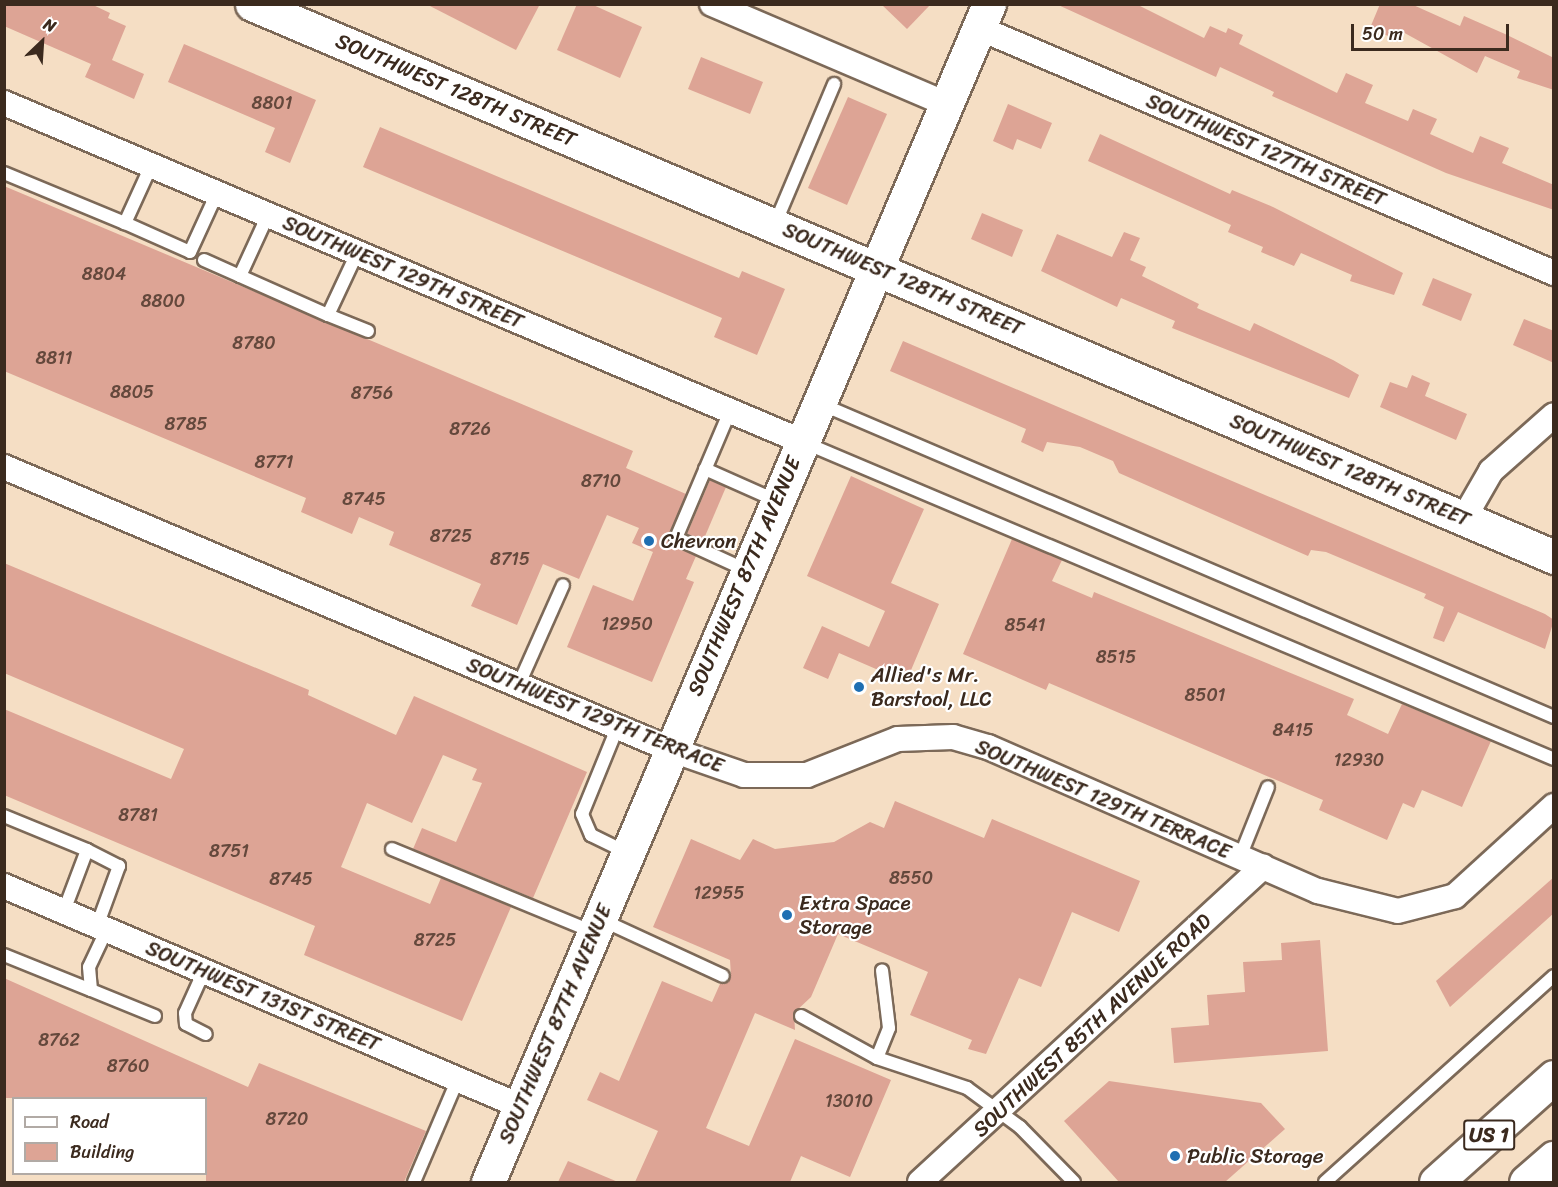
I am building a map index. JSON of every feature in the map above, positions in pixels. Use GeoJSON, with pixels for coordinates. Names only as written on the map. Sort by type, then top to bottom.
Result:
{"type":"FeatureCollection","features":[{"type":"Feature","properties":{"kind":"main road","name":"SOUTHWEST 128TH STREET"},"geometry":{"type":"LineString","coordinates":[[252,4],[284,11],[775,225],[1554,557]]}},
{"type":"Feature","properties":{"kind":"main road","name":"SOUTHWEST 87TH AVENUE"},"geometry":{"type":"LineString","coordinates":[[488,1182],[672,750],[775,500],[984,16]]}},
{"type":"Feature","properties":{"kind":"main road","name":"US 1"},"geometry":{"type":"LineString","coordinates":[[1436,1182],[1554,1077]]}},
{"type":"Feature","properties":{"kind":"main road","name":"US 1"},"geometry":{"type":"LineString","coordinates":[[1526,1182],[1554,1158]]}},
{"type":"Feature","properties":{"kind":"street"},"geometry":{"type":"LineString","coordinates":[[712,4],[946,104]]}},
{"type":"Feature","properties":{"kind":"street","name":"SOUTHWEST 127TH STREET"},"geometry":{"type":"LineString","coordinates":[[984,16],[1554,273]]}},
{"type":"Feature","properties":{"kind":"street","name":"SOUTHWEST 129TH STREET"},"geometry":{"type":"LineString","coordinates":[[4,103],[801,441]]}},
{"type":"Feature","properties":{"kind":"street"},"geometry":{"type":"LineString","coordinates":[[1464,518],[1491,471],[1554,415]]}},
{"type":"Feature","properties":{"kind":"street","name":"SOUTHWEST 129TH TERRACE"},"geometry":{"type":"LineString","coordinates":[[4,467],[672,750],[729,771],[772,778],[819,772],[898,739],[953,737],[988,747],[1344,901],[1398,911],[1455,896],[1554,806]]}},
{"type":"Feature","properties":{"kind":"street","name":"SOUTHWEST 85TH AVENUE ROAD"},"geometry":{"type":"LineString","coordinates":[[920,1182],[1263,867]]}},
{"type":"Feature","properties":{"kind":"street","name":"SOUTHWEST 131ST STREET"},"geometry":{"type":"LineString","coordinates":[[4,886],[520,1106]]}},
{"type":"Feature","properties":{"kind":"lane"},"geometry":{"type":"LineString","coordinates":[[775,225],[834,84]]}},
{"type":"Feature","properties":{"kind":"lane"},"geometry":{"type":"LineString","coordinates":[[125,223],[151,166]]}},
{"type":"Feature","properties":{"kind":"lane"},"geometry":{"type":"LineString","coordinates":[[4,173],[190,252],[217,193]]}},
{"type":"Feature","properties":{"kind":"lane"},"geometry":{"type":"LineString","coordinates":[[240,276],[268,215]]}},
{"type":"Feature","properties":{"kind":"lane"},"geometry":{"type":"LineString","coordinates":[[328,315],[357,253]]}},
{"type":"Feature","properties":{"kind":"lane"},"geometry":{"type":"LineString","coordinates":[[204,260],[368,331]]}},
{"type":"Feature","properties":{"kind":"lane"},"geometry":{"type":"LineString","coordinates":[[817,402],[1554,717]]}},
{"type":"Feature","properties":{"kind":"lane"},"geometry":{"type":"LineString","coordinates":[[730,411],[676,538],[746,570]]}},
{"type":"Feature","properties":{"kind":"lane"},"geometry":{"type":"LineString","coordinates":[[801,441],[1554,759]]}},
{"type":"Feature","properties":{"kind":"lane"},"geometry":{"type":"LineString","coordinates":[[705,469],[775,500]]}},
{"type":"Feature","properties":{"kind":"lane"},"geometry":{"type":"LineString","coordinates":[[519,684],[563,585]]}},
{"type":"Feature","properties":{"kind":"lane"},"geometry":{"type":"LineString","coordinates":[[618,726],[582,814],[591,835],[628,853]]}},
{"type":"Feature","properties":{"kind":"lane"},"geometry":{"type":"LineString","coordinates":[[1240,857],[1268,787]]}},
{"type":"Feature","properties":{"kind":"lane"},"geometry":{"type":"LineString","coordinates":[[4,816],[87,850],[119,866],[89,967],[91,990]]}},
{"type":"Feature","properties":{"kind":"lane"},"geometry":{"type":"LineString","coordinates":[[392,849],[723,976]]}},
{"type":"Feature","properties":{"kind":"lane"},"geometry":{"type":"LineString","coordinates":[[64,911],[87,850]]}},
{"type":"Feature","properties":{"kind":"lane"},"geometry":{"type":"LineString","coordinates":[[4,954],[155,1016]]}},
{"type":"Feature","properties":{"kind":"lane"},"geometry":{"type":"LineString","coordinates":[[877,1058],[889,1028],[882,970]]}},
{"type":"Feature","properties":{"kind":"lane"},"geometry":{"type":"LineString","coordinates":[[204,971],[185,1013],[186,1024],[206,1034]]}},
{"type":"Feature","properties":{"kind":"lane"},"geometry":{"type":"LineString","coordinates":[[1325,1182],[1554,976]]}},
{"type":"Feature","properties":{"kind":"lane"},"geometry":{"type":"LineString","coordinates":[[801,1016],[877,1058],[967,1088],[1020,1127],[1074,1182]]}},
{"type":"Feature","properties":{"kind":"lane"},"geometry":{"type":"LineString","coordinates":[[414,1182],[458,1079]]}},
{"type":"Feature","properties":{"kind":"building"},"geometry":{"type":"Polygon","coordinates":[[[4,4],[91,4],[110,13],[108,18],[126,26],[112,60],[144,74],[134,99],[85,77],[91,64],[4,26],[4,4]]]}},
{"type":"Feature","properties":{"kind":"building"},"geometry":{"type":"Polygon","coordinates":[[[426,4],[540,4],[516,50],[426,4]]]}},
{"type":"Feature","properties":{"kind":"building"},"geometry":{"type":"Polygon","coordinates":[[[577,4],[591,4],[642,27],[620,78],[557,50],[577,4]]]}},
{"type":"Feature","properties":{"kind":"building"},"geometry":{"type":"Polygon","coordinates":[[[881,4],[931,4],[907,29],[881,4]]]}},
{"type":"Feature","properties":{"kind":"building"},"geometry":{"type":"Polygon","coordinates":[[[1056,4],[1136,4],[1204,38],[1210,26],[1226,33],[1228,28],[1243,35],[1239,44],[1337,93],[1346,73],[1373,85],[1365,103],[1408,121],[1413,109],[1437,119],[1430,134],[1473,153],[1480,136],[1509,148],[1502,163],[1554,185],[1554,210],[1446,173],[1272,96],[1274,92],[1220,67],[1216,77],[1056,4]]]}},
{"type":"Feature","properties":{"kind":"building"},"geometry":{"type":"Polygon","coordinates":[[[1380,4],[1411,4],[1460,26],[1464,16],[1554,58],[1554,90],[1517,78],[1520,71],[1485,56],[1477,73],[1401,31],[1397,40],[1370,28],[1380,4]]]}},
{"type":"Feature","properties":{"kind":"building"},"geometry":{"type":"Polygon","coordinates":[[[184,44],[316,100],[290,163],[265,152],[275,128],[168,82],[184,44]]]}},
{"type":"Feature","properties":{"kind":"building"},"geometry":{"type":"Polygon","coordinates":[[[701,57],[763,82],[750,114],[688,89],[701,57]]]}},
{"type":"Feature","properties":{"kind":"building"},"geometry":{"type":"Polygon","coordinates":[[[848,97],[887,114],[847,205],[808,188],[848,97]]]}},
{"type":"Feature","properties":{"kind":"building"},"geometry":{"type":"Polygon","coordinates":[[[1008,104],[1052,123],[1041,149],[1017,139],[1013,150],[993,141],[1008,104]]]}},
{"type":"Feature","properties":{"kind":"building"},"geometry":{"type":"Polygon","coordinates":[[[380,127],[739,278],[742,271],[785,289],[757,355],[714,337],[722,318],[363,167],[380,127]]]}},
{"type":"Feature","properties":{"kind":"building"},"geometry":{"type":"Polygon","coordinates":[[[1100,134],[1230,194],[1232,190],[1273,207],[1403,273],[1394,295],[1350,281],[1352,275],[1301,253],[1294,266],[1261,252],[1263,247],[1228,232],[1231,225],[1088,161],[1100,134]]]}},
{"type":"Feature","properties":{"kind":"building"},"geometry":{"type":"Polygon","coordinates":[[[4,186],[633,451],[626,468],[686,494],[668,539],[696,556],[686,579],[694,582],[652,682],[567,647],[593,585],[633,601],[653,552],[632,543],[639,528],[607,515],[579,579],[543,564],[517,625],[471,606],[481,584],[389,545],[394,532],[359,517],[352,534],[301,512],[306,498],[4,371],[4,186]]]}},
{"type":"Feature","properties":{"kind":"building"},"geometry":{"type":"Polygon","coordinates":[[[982,213],[1023,230],[1012,257],[971,239],[982,213]]]}},
{"type":"Feature","properties":{"kind":"building"},"geometry":{"type":"Polygon","coordinates":[[[1124,232],[1140,238],[1130,260],[1146,267],[1142,276],[1199,304],[1197,308],[1250,331],[1254,323],[1333,360],[1359,375],[1349,398],[1172,328],[1175,321],[1121,298],[1117,307],[1041,271],[1057,234],[1112,257],[1124,232]]]}},
{"type":"Feature","properties":{"kind":"building"},"geometry":{"type":"Polygon","coordinates":[[[1433,278],[1472,294],[1461,321],[1422,305],[1433,278]]]}},
{"type":"Feature","properties":{"kind":"building"},"geometry":{"type":"Polygon","coordinates":[[[1524,319],[1554,331],[1554,363],[1513,345],[1524,319]]]}},
{"type":"Feature","properties":{"kind":"building"},"geometry":{"type":"Polygon","coordinates":[[[903,341],[1545,614],[1554,620],[1545,649],[1458,612],[1444,642],[1433,638],[1444,607],[1424,598],[1426,594],[1326,552],[1311,550],[1308,556],[1119,473],[1113,461],[1080,447],[1047,442],[1043,452],[1021,442],[1026,429],[890,371],[903,341]]]}},
{"type":"Feature","properties":{"kind":"building"},"geometry":{"type":"Polygon","coordinates":[[[1412,375],[1430,383],[1425,396],[1467,414],[1456,440],[1380,407],[1390,382],[1407,388],[1412,375]]]}},
{"type":"Feature","properties":{"kind":"building"},"geometry":{"type":"Polygon","coordinates":[[[851,476],[924,509],[891,583],[939,604],[906,682],[839,653],[828,679],[803,668],[822,626],[869,647],[885,611],[807,576],[851,476]]]}},
{"type":"Feature","properties":{"kind":"building","name":"Chevron"},"geometry":{"type":"Polygon","coordinates":[[[710,480],[726,487],[703,541],[687,534],[710,480]]]}},
{"type":"Feature","properties":{"kind":"building"},"geometry":{"type":"Polygon","coordinates":[[[1012,539],[1062,560],[1052,581],[1092,598],[1094,592],[1354,699],[1347,715],[1388,734],[1402,704],[1491,741],[1462,807],[1422,790],[1414,808],[1403,803],[1387,840],[1319,810],[1323,800],[1049,683],[1046,690],[963,654],[1012,539]]]}},
{"type":"Feature","properties":{"kind":"building"},"geometry":{"type":"Polygon","coordinates":[[[4,563],[309,690],[308,695],[396,735],[414,696],[587,772],[533,898],[413,849],[422,828],[456,842],[482,783],[472,780],[477,769],[443,755],[412,823],[367,803],[341,867],[430,904],[441,878],[511,907],[462,1021],[304,955],[315,926],[4,795],[4,709],[171,779],[184,749],[4,673],[4,563]]]}},
{"type":"Feature","properties":{"kind":"building"},"geometry":{"type":"Polygon","coordinates":[[[895,801],[984,838],[992,819],[1140,881],[1119,932],[1072,912],[1041,987],[1019,978],[986,1054],[968,1049],[972,1040],[910,1015],[928,972],[838,934],[811,997],[794,1013],[795,1030],[755,1013],[706,1128],[749,1146],[795,1039],[891,1080],[850,1177],[801,1156],[790,1182],[635,1182],[658,1131],[587,1100],[600,1072],[619,1081],[662,981],[712,1002],[720,984],[731,976],[730,960],[653,927],[691,839],[740,860],[753,839],[775,849],[834,842],[870,822],[884,828],[895,801]]]}},
{"type":"Feature","properties":{"kind":"building"},"geometry":{"type":"Polygon","coordinates":[[[1554,877],[1554,913],[1450,1007],[1436,981],[1554,877]]]}},
{"type":"Feature","properties":{"kind":"building"},"geometry":{"type":"Polygon","coordinates":[[[1320,940],[1328,1051],[1174,1063],[1171,1028],[1209,1025],[1207,995],[1245,992],[1243,962],[1282,960],[1281,943],[1320,940]]]}},
{"type":"Feature","properties":{"kind":"building"},"geometry":{"type":"Polygon","coordinates":[[[4,978],[248,1087],[259,1063],[426,1131],[404,1182],[206,1182],[207,1097],[4,1098],[4,978]]]}},
{"type":"Feature","properties":{"kind":"building","name":"Public Storage"},"geometry":{"type":"Polygon","coordinates":[[[1109,1081],[1261,1103],[1285,1129],[1225,1182],[1119,1182],[1064,1121],[1109,1081]]]}},
{"type":"Feature","properties":{"kind":"building"},"geometry":{"type":"Polygon","coordinates":[[[568,1161],[618,1182],[558,1182],[568,1161]]]}},
{"type":"Feature","properties":{"kind":"place","name":"Chevron"},"geometry":{"type":"Point","coordinates":[649,541]}},
{"type":"Feature","properties":{"kind":"place","name":"Allied's Mr. Barstool, LLC"},"geometry":{"type":"Point","coordinates":[859,687]}},
{"type":"Feature","properties":{"kind":"place","name":"Extra Space Storage"},"geometry":{"type":"Point","coordinates":[787,915]}},
{"type":"Feature","properties":{"kind":"place","name":"Public Storage"},"geometry":{"type":"Point","coordinates":[1175,1156]}}]}
